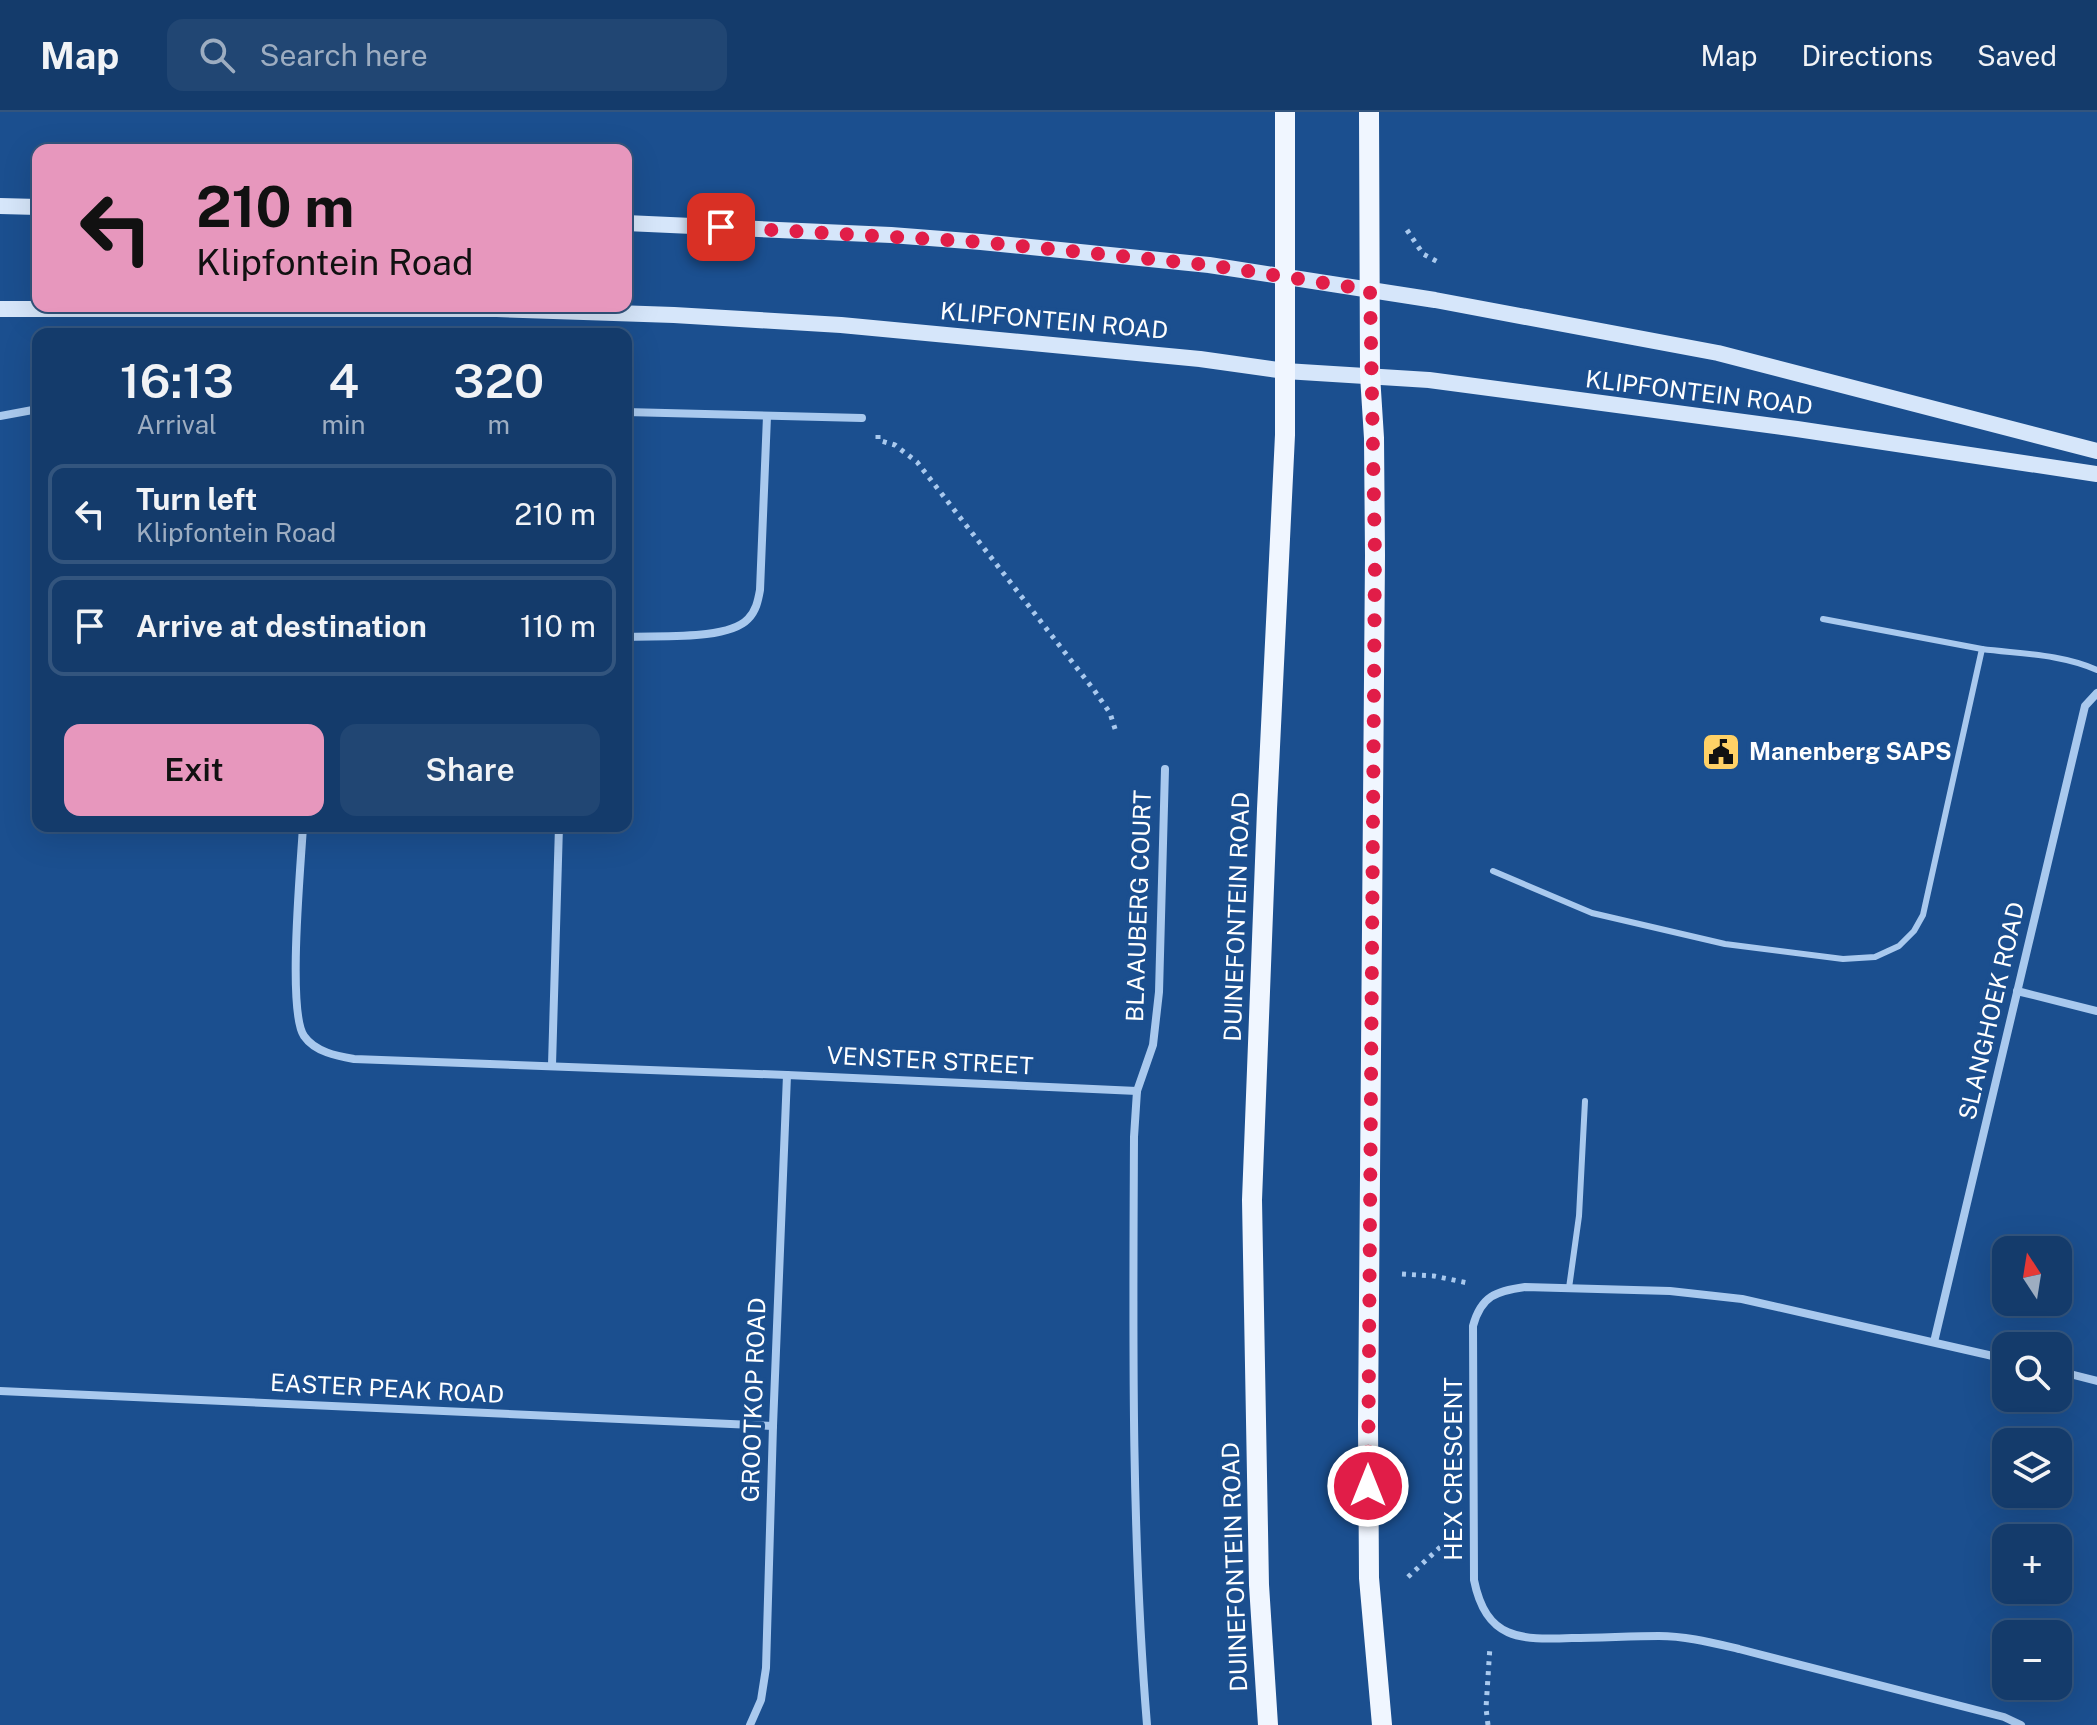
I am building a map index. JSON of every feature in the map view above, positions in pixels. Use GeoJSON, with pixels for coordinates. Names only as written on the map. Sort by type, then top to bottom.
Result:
{"type":"FeatureCollection","features":[{"type":"Feature","properties":{"kind":"main road","name":"DUINEFONTEIN ROAD"},"geometry":{"type":"LineString","coordinates":[[1268,1725],[1259,1585],[1252,1200],[1284,450],[1285,112]]}},
{"type":"Feature","properties":{"kind":"main road"},"geometry":{"type":"LineString","coordinates":[[1369,112],[1370,375],[1375,571],[1368,1470],[1369,1578],[1382,1725]]}},
{"type":"Feature","properties":{"kind":"main road"},"geometry":{"type":"LineString","coordinates":[[0,206],[32,207]]}},
{"type":"Feature","properties":{"kind":"main road","name":"KLIPFONTEIN ROAD"},"geometry":{"type":"LineString","coordinates":[[632,223],[981,242],[1209,265],[1435,300],[1718,353],[2097,451]]}},
{"type":"Feature","properties":{"kind":"main road","name":"KLIPFONTEIN ROAD"},"geometry":{"type":"LineString","coordinates":[[0,309],[32,309]]}},
{"type":"Feature","properties":{"kind":"main road","name":"KLIPFONTEIN ROAD"},"geometry":{"type":"LineString","coordinates":[[586,312],[856,326],[1200,359],[1285,371],[1429,380],[1797,429],[2097,474]]}},
{"type":"Feature","properties":{"kind":"street"},"geometry":{"type":"LineString","coordinates":[[0,416],[32,410]]}},
{"type":"Feature","properties":{"kind":"street"},"geometry":{"type":"LineString","coordinates":[[632,412],[862,418]]}},
{"type":"Feature","properties":{"kind":"street"},"geometry":{"type":"LineString","coordinates":[[632,637],[713,633],[734,629],[749,619],[757,606],[767,416]]}},
{"type":"Feature","properties":{"kind":"street","name":"SLANGHOEK ROAD"},"geometry":{"type":"LineString","coordinates":[[1934,1342],[2085,706],[2097,693]]}},
{"type":"Feature","properties":{"kind":"street","name":"BLAAUBERG COURT"},"geometry":{"type":"LineString","coordinates":[[1137,1091],[1153,1045],[1159,992],[1165,769]]}},
{"type":"Feature","properties":{"kind":"street","name":"VENSTER STREET"},"geometry":{"type":"LineString","coordinates":[[303,832],[297,1018],[304,1036],[333,1055],[354,1059],[1137,1091]]}},
{"type":"Feature","properties":{"kind":"street"},"geometry":{"type":"LineString","coordinates":[[552,1065],[559,832]]}},
{"type":"Feature","properties":{"kind":"street"},"geometry":{"type":"LineString","coordinates":[[2017,991],[2097,1011]]}},
{"type":"Feature","properties":{"kind":"street","name":"GROOTKOP ROAD"},"geometry":{"type":"LineString","coordinates":[[750,1725],[761,1700],[766,1668],[787,1075]]}},
{"type":"Feature","properties":{"kind":"street"},"geometry":{"type":"LineString","coordinates":[[1137,1091],[1134,1137],[1133,1429],[1140,1637],[1147,1725]]}},
{"type":"Feature","properties":{"kind":"street","name":"HEX CRESCENT"},"geometry":{"type":"LineString","coordinates":[[1992,1356],[1742,1299],[1670,1291],[1525,1287],[1505,1290],[1489,1297],[1477,1310],[1473,1326],[1474,1580],[1478,1600],[1489,1618],[1508,1633],[1530,1640],[1663,1636],[1739,1649],[2004,1717],[2021,1725]]}},
{"type":"Feature","properties":{"kind":"street"},"geometry":{"type":"LineString","coordinates":[[2072,1375],[2097,1381]]}},
{"type":"Feature","properties":{"kind":"street","name":"EASTER PEAK ROAD"},"geometry":{"type":"LineString","coordinates":[[0,1391],[773,1426]]}},
{"type":"Feature","properties":{"kind":"lane"},"geometry":{"type":"LineString","coordinates":[[1823,619],[1982,649],[2052,657],[2082,663],[2097,670]]}},
{"type":"Feature","properties":{"kind":"lane"},"geometry":{"type":"LineString","coordinates":[[1493,871],[1592,913],[1680,934],[1725,944],[1843,959],[1875,957],[1899,946],[1914,931],[1923,915],[1982,649]]}},
{"type":"Feature","properties":{"kind":"lane"},"geometry":{"type":"LineString","coordinates":[[1569,1288],[1579,1216],[1585,1101]]}},
{"type":"Feature","properties":{"kind":"path"},"geometry":{"type":"LineString","coordinates":[[1407,230],[1423,254],[1440,263]]}},
{"type":"Feature","properties":{"kind":"path"},"geometry":{"type":"LineString","coordinates":[[878,440],[895,445],[917,462],[946,497],[1094,690],[1110,713],[1116,732]]}},
{"type":"Feature","properties":{"kind":"path"},"geometry":{"type":"LineString","coordinates":[[1402,1274],[1468,1283]]}},
{"type":"Feature","properties":{"kind":"path"},"geometry":{"type":"LineString","coordinates":[[1408,1577],[1453,1536]]}},
{"type":"Feature","properties":{"kind":"path"},"geometry":{"type":"LineString","coordinates":[[1488,1725],[1486,1708],[1490,1645]]}},
{"type":"Feature","properties":{"kind":"place","name":"Manenberg SAPS"},"geometry":{"type":"Point","coordinates":[1721,752]}},
{"type":"Feature","properties":{"kind":"route"},"geometry":{"type":"LineString","coordinates":[[721,227],[981,242],[1209,265],[1370,290],[1375,555],[1368,1486]]}}]}
